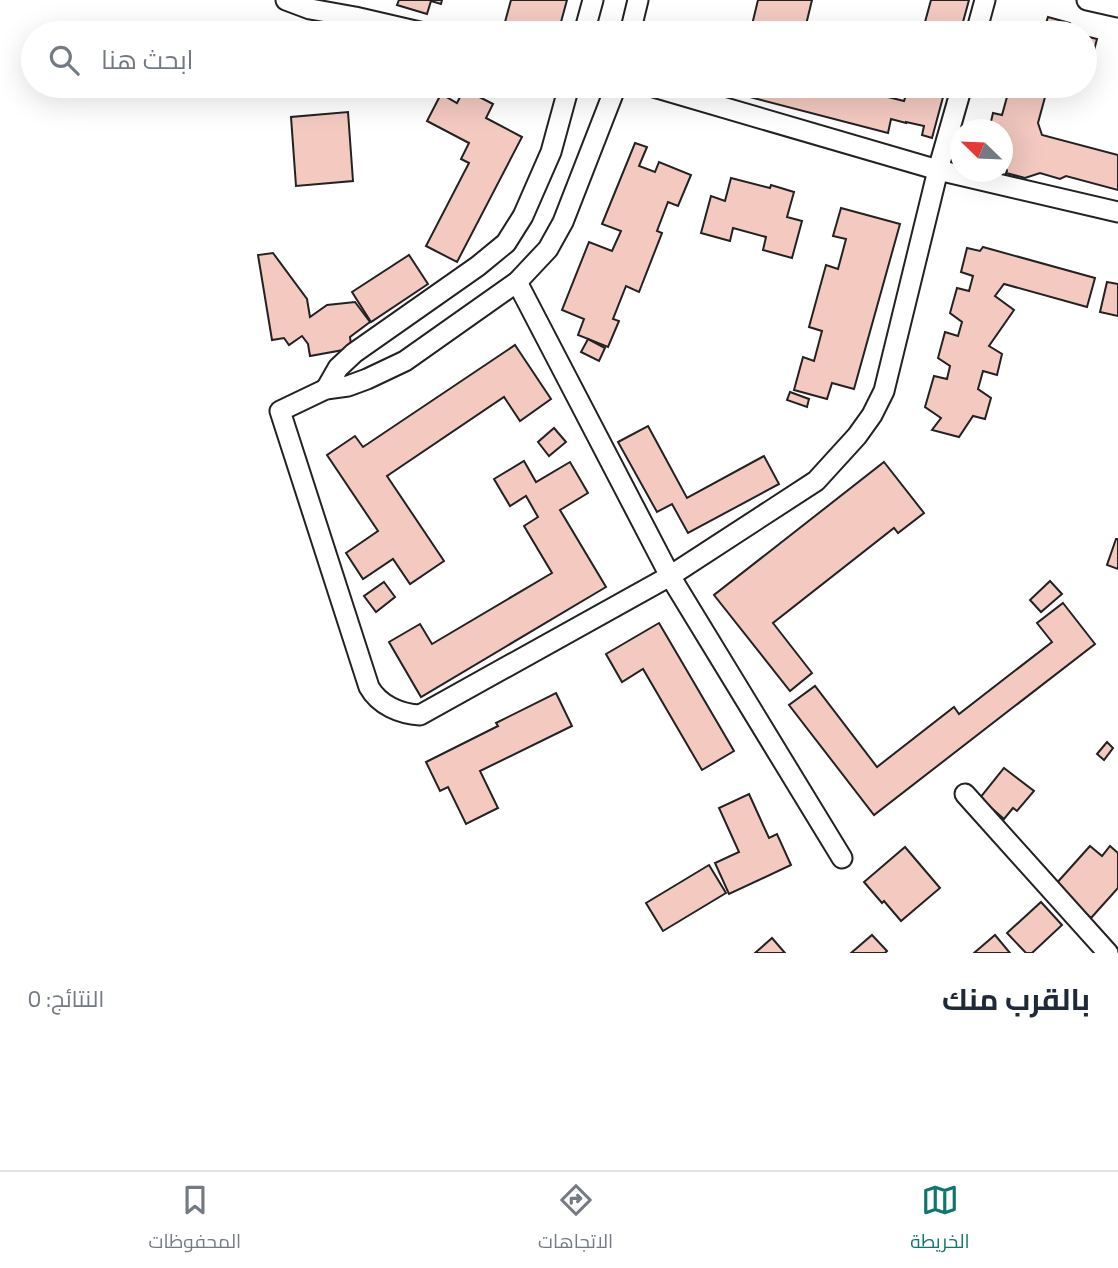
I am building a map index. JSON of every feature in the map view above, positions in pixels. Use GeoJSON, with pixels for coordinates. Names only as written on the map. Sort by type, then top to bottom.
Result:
{"type":"FeatureCollection","features":[{"type":"Feature","properties":{"kind":"street"},"geometry":{"type":"LineString","coordinates":[[286,0],[310,9],[357,8],[392,21]]}},
{"type":"Feature","properties":{"kind":"street"},"geometry":{"type":"LineString","coordinates":[[587,21],[593,0]]}},
{"type":"Feature","properties":{"kind":"street"},"geometry":{"type":"LineString","coordinates":[[633,21],[638,0]]}},
{"type":"Feature","properties":{"kind":"street"},"geometry":{"type":"LineString","coordinates":[[979,21],[985,0]]}},
{"type":"Feature","properties":{"kind":"street"},"geometry":{"type":"LineString","coordinates":[[1087,0],[1118,7]]}},
{"type":"Feature","properties":{"kind":"street"},"geometry":{"type":"LineString","coordinates":[[326,389],[338,368],[354,353],[478,266],[506,243],[523,216],[551,152],[566,98]]}},
{"type":"Feature","properties":{"kind":"street"},"geometry":{"type":"LineString","coordinates":[[611,98],[563,222],[548,249],[517,282],[405,361],[368,379],[348,386],[326,389],[280,411],[369,687],[373,695],[407,715],[421,715],[670,576],[816,481],[857,436],[884,391],[938,170],[959,98]]}},
{"type":"Feature","properties":{"kind":"street"},"geometry":{"type":"LineString","coordinates":[[691,98],[938,170],[1118,212]]}},
{"type":"Feature","properties":{"kind":"street"},"geometry":{"type":"LineString","coordinates":[[517,282],[670,576],[842,858]]}},
{"type":"Feature","properties":{"kind":"street"},"geometry":{"type":"LineString","coordinates":[[965,794],[1108,953]]}},
{"type":"Feature","properties":{"kind":"building"},"geometry":{"type":"Polygon","coordinates":[[[399,0],[442,0],[441,4],[431,1],[427,14],[397,5],[399,0]]]}},
{"type":"Feature","properties":{"kind":"building"},"geometry":{"type":"Polygon","coordinates":[[[511,0],[567,0],[561,21],[505,21],[511,0]]]}},
{"type":"Feature","properties":{"kind":"building"},"geometry":{"type":"Polygon","coordinates":[[[758,0],[812,0],[807,21],[753,21],[758,0]]]}},
{"type":"Feature","properties":{"kind":"building"},"geometry":{"type":"Polygon","coordinates":[[[931,0],[969,0],[963,21],[925,21],[931,0]]]}},
{"type":"Feature","properties":{"kind":"building"},"geometry":{"type":"Polygon","coordinates":[[[1048,17],[1063,21],[1047,21],[1048,17]]]}},
{"type":"Feature","properties":{"kind":"building"},"geometry":{"type":"Polygon","coordinates":[[[439,98],[448,98],[457,103],[460,98],[481,98],[493,104],[486,118],[522,137],[457,262],[426,246],[469,163],[461,159],[469,143],[427,121],[439,98]]]}},
{"type":"Feature","properties":{"kind":"building"},"geometry":{"type":"Polygon","coordinates":[[[754,98],[892,98],[904,101],[905,98],[943,98],[932,138],[922,135],[924,126],[891,119],[888,133],[754,98]]]}},
{"type":"Feature","properties":{"kind":"building"},"geometry":{"type":"Polygon","coordinates":[[[1007,98],[1045,98],[1038,123],[1042,135],[1118,155],[1118,190],[1066,176],[1060,179],[1040,173],[1025,178],[1013,175],[1013,119],[992,119],[993,113],[1002,115],[1007,98]]]}},
{"type":"Feature","properties":{"kind":"building"},"geometry":{"type":"Polygon","coordinates":[[[348,112],[353,181],[296,186],[291,117],[348,112]]]}},
{"type":"Feature","properties":{"kind":"building"},"geometry":{"type":"Polygon","coordinates":[[[635,143],[647,147],[639,166],[655,172],[659,162],[691,175],[678,206],[668,202],[657,231],[662,233],[639,292],[626,286],[613,319],[619,321],[608,347],[578,335],[584,319],[562,310],[589,242],[612,251],[621,231],[602,224],[635,143]]]}},
{"type":"Feature","properties":{"kind":"building"},"geometry":{"type":"Polygon","coordinates":[[[731,178],[794,192],[787,217],[802,221],[792,258],[763,250],[766,237],[733,228],[730,241],[701,233],[711,196],[725,201],[731,178]]]}},
{"type":"Feature","properties":{"kind":"building"},"geometry":{"type":"Polygon","coordinates":[[[841,208],[900,224],[854,389],[832,383],[827,399],[794,390],[803,357],[814,361],[822,331],[809,327],[826,265],[838,269],[846,239],[833,236],[841,208]]]}},
{"type":"Feature","properties":{"kind":"building"},"geometry":{"type":"Polygon","coordinates":[[[983,247],[1095,278],[1087,307],[1004,284],[995,296],[1014,310],[989,346],[1002,354],[997,375],[983,371],[978,389],[991,398],[985,419],[973,416],[959,437],[932,430],[941,418],[925,407],[934,376],[947,379],[950,366],[938,358],[945,332],[958,336],[962,322],[950,313],[957,288],[969,291],[973,276],[961,272],[967,248],[980,251],[983,247]]]}},
{"type":"Feature","properties":{"kind":"building"},"geometry":{"type":"Polygon","coordinates":[[[273,253],[307,299],[310,317],[327,305],[355,302],[370,322],[350,337],[351,344],[343,350],[310,356],[308,344],[302,336],[289,345],[284,338],[272,340],[258,255],[273,253]]]}},
{"type":"Feature","properties":{"kind":"building"},"geometry":{"type":"Polygon","coordinates":[[[409,255],[428,284],[371,322],[352,292],[409,255]]]}},
{"type":"Feature","properties":{"kind":"building"},"geometry":{"type":"Polygon","coordinates":[[[1107,282],[1118,284],[1118,316],[1100,312],[1107,282]]]}},
{"type":"Feature","properties":{"kind":"building"},"geometry":{"type":"Polygon","coordinates":[[[588,339],[605,348],[599,361],[581,352],[588,339]]]}},
{"type":"Feature","properties":{"kind":"building"},"geometry":{"type":"Polygon","coordinates":[[[515,345],[551,399],[520,421],[504,397],[387,476],[444,561],[410,584],[393,559],[363,579],[346,553],[378,531],[327,455],[355,436],[363,447],[515,345]]]}},
{"type":"Feature","properties":{"kind":"building"},"geometry":{"type":"Polygon","coordinates":[[[790,392],[809,399],[807,407],[787,400],[790,392]]]}},
{"type":"Feature","properties":{"kind":"building"},"geometry":{"type":"Polygon","coordinates":[[[648,426],[687,498],[764,456],[779,484],[688,533],[672,504],[657,512],[618,442],[648,426]]]}},
{"type":"Feature","properties":{"kind":"building"},"geometry":{"type":"Polygon","coordinates":[[[554,428],[566,442],[549,456],[538,442],[554,428]]]}},
{"type":"Feature","properties":{"kind":"building"},"geometry":{"type":"Polygon","coordinates":[[[524,461],[536,482],[570,462],[588,493],[560,510],[606,587],[421,697],[389,642],[420,624],[432,644],[552,573],[524,526],[538,517],[526,496],[510,506],[494,479],[524,461]]]}},
{"type":"Feature","properties":{"kind":"building"},"geometry":{"type":"Polygon","coordinates":[[[884,462],[924,513],[898,533],[894,528],[773,623],[812,673],[790,691],[714,595],[884,462]]]}},
{"type":"Feature","properties":{"kind":"building"},"geometry":{"type":"Polygon","coordinates":[[[1118,539],[1118,569],[1107,565],[1118,539]]]}},
{"type":"Feature","properties":{"kind":"building"},"geometry":{"type":"Polygon","coordinates":[[[1050,581],[1062,594],[1041,612],[1030,600],[1050,581]]]}},
{"type":"Feature","properties":{"kind":"building"},"geometry":{"type":"Polygon","coordinates":[[[384,582],[395,597],[376,612],[364,596],[384,582]]]}},
{"type":"Feature","properties":{"kind":"building"},"geometry":{"type":"Polygon","coordinates":[[[1063,603],[1095,644],[874,815],[789,705],[815,686],[877,767],[954,707],[959,714],[1052,642],[1037,623],[1063,603]]]}},
{"type":"Feature","properties":{"kind":"building"},"geometry":{"type":"Polygon","coordinates":[[[659,623],[734,751],[702,770],[643,669],[622,682],[606,654],[659,623]]]}},
{"type":"Feature","properties":{"kind":"building"},"geometry":{"type":"Polygon","coordinates":[[[556,693],[572,726],[480,771],[498,808],[466,824],[448,787],[440,791],[426,762],[556,693]]]}},
{"type":"Feature","properties":{"kind":"building"},"geometry":{"type":"Polygon","coordinates":[[[1107,742],[1113,748],[1104,760],[1097,754],[1107,742]]]}},
{"type":"Feature","properties":{"kind":"building"},"geometry":{"type":"Polygon","coordinates":[[[1004,768],[1034,791],[1017,811],[1013,808],[1004,819],[980,798],[1004,768]]]}},
{"type":"Feature","properties":{"kind":"building"},"geometry":{"type":"Polygon","coordinates":[[[749,794],[769,838],[777,834],[791,865],[729,894],[715,863],[739,852],[719,808],[749,794]]]}},
{"type":"Feature","properties":{"kind":"building"},"geometry":{"type":"Polygon","coordinates":[[[1090,846],[1102,856],[1110,846],[1118,853],[1118,888],[1091,918],[1055,885],[1090,846]]]}},
{"type":"Feature","properties":{"kind":"building"},"geometry":{"type":"Polygon","coordinates":[[[905,847],[940,888],[901,921],[864,882],[905,847]]]}},
{"type":"Feature","properties":{"kind":"building"},"geometry":{"type":"Polygon","coordinates":[[[709,865],[726,893],[663,931],[646,903],[709,865]]]}},
{"type":"Feature","properties":{"kind":"building"},"geometry":{"type":"Polygon","coordinates":[[[1041,902],[1062,925],[1032,953],[1026,953],[1007,933],[1041,902]]]}},
{"type":"Feature","properties":{"kind":"building"},"geometry":{"type":"Polygon","coordinates":[[[872,935],[887,951],[885,953],[851,953],[872,935]]]}},
{"type":"Feature","properties":{"kind":"building"},"geometry":{"type":"Polygon","coordinates":[[[995,935],[1010,953],[974,953],[995,935]]]}},
{"type":"Feature","properties":{"kind":"building"},"geometry":{"type":"Polygon","coordinates":[[[772,938],[785,953],[755,953],[772,938]]]}}]}
